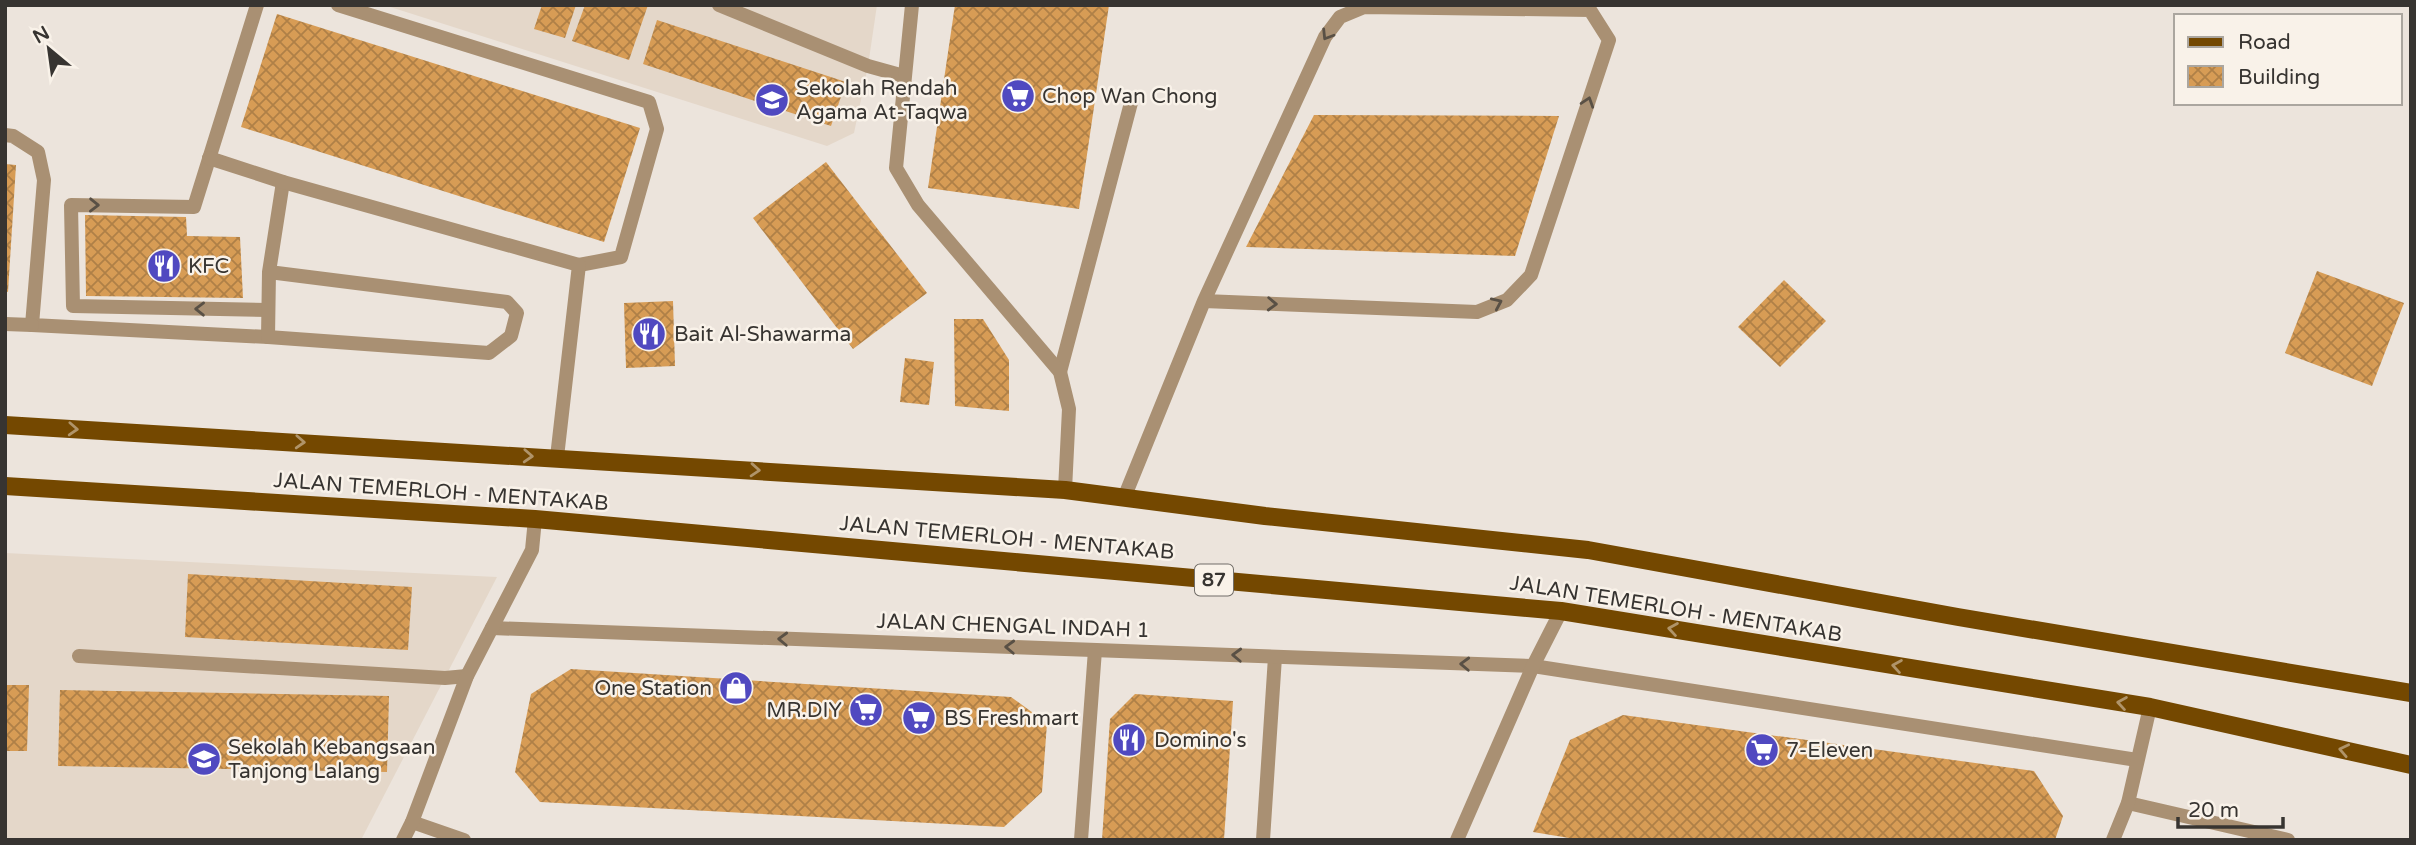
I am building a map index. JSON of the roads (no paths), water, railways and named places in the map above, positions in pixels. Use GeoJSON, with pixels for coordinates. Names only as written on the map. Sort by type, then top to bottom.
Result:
{"type":"FeatureCollection","features":[{"type":"Feature","properties":{"kind":"main road","name":"JALAN TEMERLOH - MENTAKAB"},"geometry":{"type":"LineString","coordinates":[[5,425],[1065,490],[1265,516],[1588,550],[1958,617],[2411,693]]}},
{"type":"Feature","properties":{"kind":"main road","name":"JALAN TEMERLOH - MENTAKAB"},"geometry":{"type":"LineString","coordinates":[[5,486],[536,519],[1561,611],[2150,708],[2411,765]]}},
{"type":"Feature","properties":{"kind":"street"},"geometry":{"type":"LineString","coordinates":[[257,5],[194,207],[71,205],[72,306],[268,310]]}},
{"type":"Feature","properties":{"kind":"street"},"geometry":{"type":"LineString","coordinates":[[209,158],[283,182],[579,265],[621,257],[657,129],[649,102],[338,5]]}},
{"type":"Feature","properties":{"kind":"street"},"geometry":{"type":"LineString","coordinates":[[719,5],[868,66],[904,76]]}},
{"type":"Feature","properties":{"kind":"street"},"geometry":{"type":"LineString","coordinates":[[912,5],[896,167],[918,205],[1060,372],[1069,410],[1065,490]]}},
{"type":"Feature","properties":{"kind":"street"},"geometry":{"type":"LineString","coordinates":[[1124,498],[1204,301],[1325,37],[1339,17],[1364,7],[1590,10],[1609,40],[1531,275],[1507,300],[1477,312],[1204,301]]}},
{"type":"Feature","properties":{"kind":"street"},"geometry":{"type":"LineString","coordinates":[[1060,372],[1132,99]]}},
{"type":"Feature","properties":{"kind":"street"},"geometry":{"type":"LineString","coordinates":[[5,135],[13,136],[38,152],[44,180],[32,325]]}},
{"type":"Feature","properties":{"kind":"street"},"geometry":{"type":"LineString","coordinates":[[268,337],[269,272],[283,182]]}},
{"type":"Feature","properties":{"kind":"street"},"geometry":{"type":"LineString","coordinates":[[557,457],[579,265]]}},
{"type":"Feature","properties":{"kind":"street"},"geometry":{"type":"LineString","coordinates":[[5,324],[268,337],[489,353],[511,336],[517,313],[507,302],[269,272]]}},
{"type":"Feature","properties":{"kind":"street"},"geometry":{"type":"LineString","coordinates":[[403,840],[467,676],[532,550],[536,519]]}},
{"type":"Feature","properties":{"kind":"street"},"geometry":{"type":"LineString","coordinates":[[1457,840],[1533,666],[1561,611]]}},
{"type":"Feature","properties":{"kind":"street","name":"JALAN CHENGAL INDAH 1"},"geometry":{"type":"LineString","coordinates":[[492,628],[1533,666],[2137,761]]}},
{"type":"Feature","properties":{"kind":"street"},"geometry":{"type":"LineString","coordinates":[[1081,840],[1094,650]]}},
{"type":"Feature","properties":{"kind":"street"},"geometry":{"type":"LineString","coordinates":[[79,656],[445,678],[467,676]]}},
{"type":"Feature","properties":{"kind":"street"},"geometry":{"type":"LineString","coordinates":[[1262,840],[1275,657]]}},
{"type":"Feature","properties":{"kind":"street"},"geometry":{"type":"LineString","coordinates":[[2113,840],[2128,803],[2150,708]]}},
{"type":"Feature","properties":{"kind":"street"},"geometry":{"type":"LineString","coordinates":[[2128,803],[2288,840]]}},
{"type":"Feature","properties":{"kind":"street"},"geometry":{"type":"LineString","coordinates":[[412,822],[464,840]]}},
{"type":"Feature","properties":{"kind":"place","name":"Chop Wan Chong"},"geometry":{"type":"Point","coordinates":[1018,96]}},
{"type":"Feature","properties":{"kind":"place","name":"Sekolah Rendah Agama At-Taqwa"},"geometry":{"type":"Point","coordinates":[772,100]}},
{"type":"Feature","properties":{"kind":"place","name":"KFC"},"geometry":{"type":"Point","coordinates":[164,266]}},
{"type":"Feature","properties":{"kind":"place","name":"Bait Al-Shawarma"},"geometry":{"type":"Point","coordinates":[649,334]}},
{"type":"Feature","properties":{"kind":"place","name":"One Station"},"geometry":{"type":"Point","coordinates":[736,688]}},
{"type":"Feature","properties":{"kind":"place","name":"MR.DIY"},"geometry":{"type":"Point","coordinates":[866,710]}},
{"type":"Feature","properties":{"kind":"place","name":"BS Freshmart"},"geometry":{"type":"Point","coordinates":[919,718]}},
{"type":"Feature","properties":{"kind":"place","name":"Domino's"},"geometry":{"type":"Point","coordinates":[1129,740]}},
{"type":"Feature","properties":{"kind":"place","name":"7-Eleven"},"geometry":{"type":"Point","coordinates":[1762,750]}},
{"type":"Feature","properties":{"kind":"place","name":"Sekolah Kebangsaan Tanjong Lalang"},"geometry":{"type":"Point","coordinates":[204,759]}}]}
